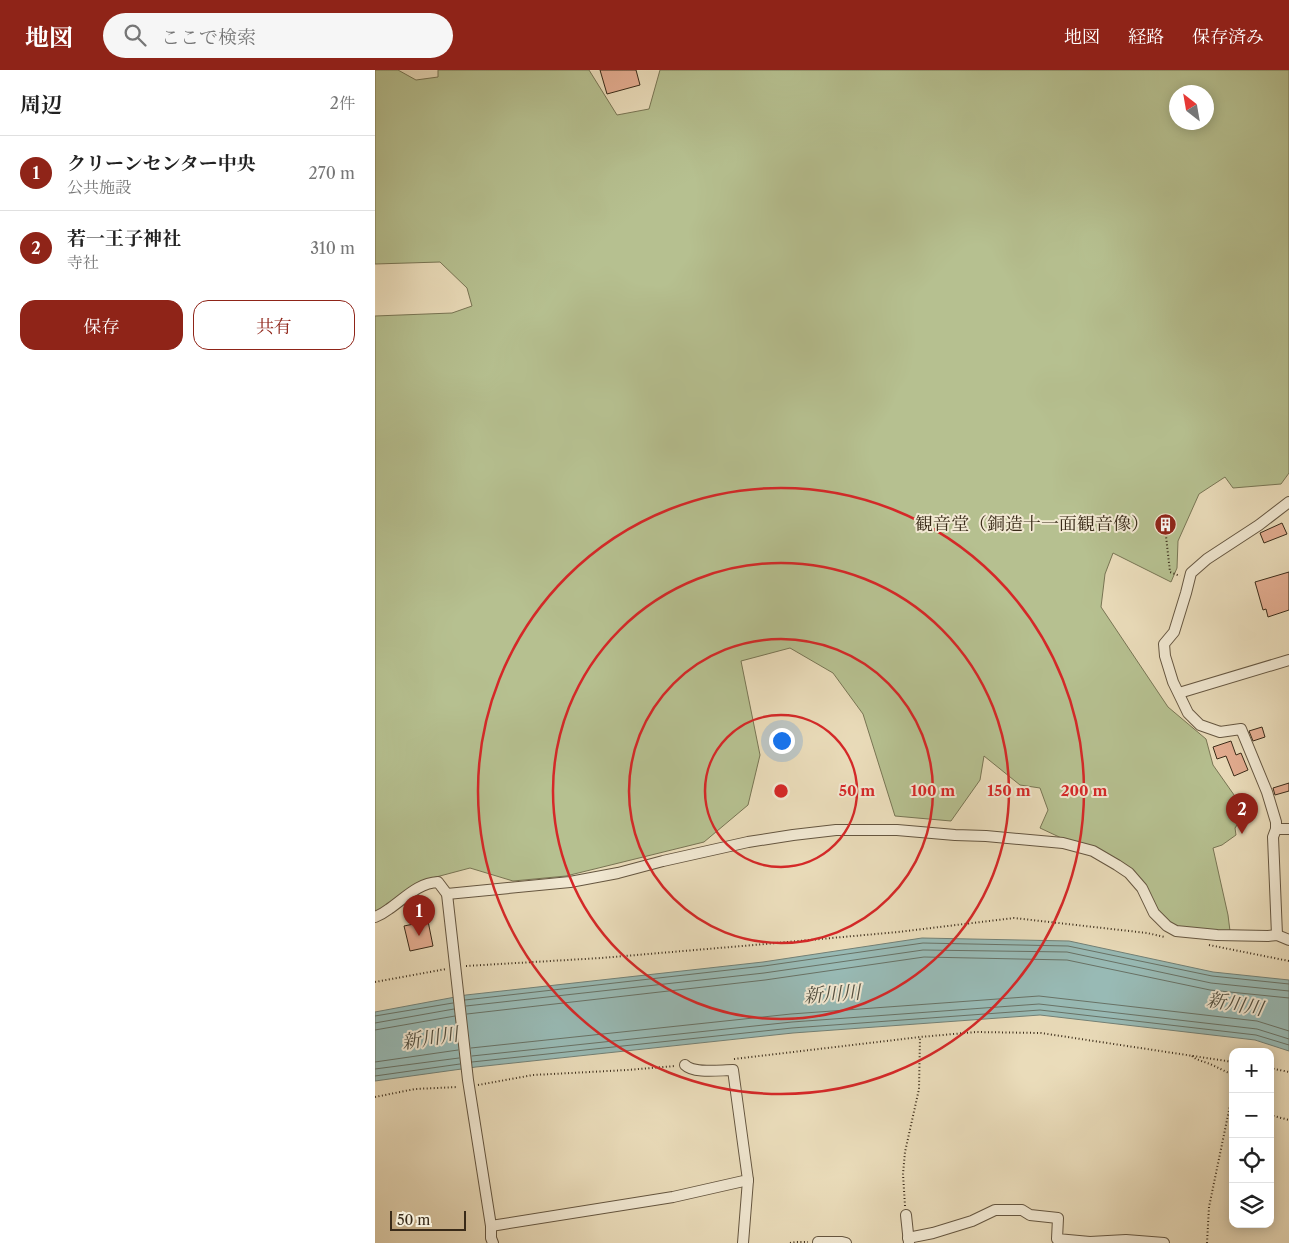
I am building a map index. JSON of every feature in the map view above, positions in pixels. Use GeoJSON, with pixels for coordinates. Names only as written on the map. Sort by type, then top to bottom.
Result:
{"type":"FeatureCollection","features":[{"type":"Feature","properties":{"kind":"street"},"geometry":{"type":"LineString","coordinates":[[1277,935],[1273,837],[1276,822],[1267,792],[1241,729],[1220,732],[1200,725],[1188,714],[1173,682],[1165,656],[1164,644],[1174,632],[1191,573],[1207,559],[1289,502]]}},
{"type":"Feature","properties":{"kind":"street"},"geometry":{"type":"LineString","coordinates":[[1179,693],[1289,660]]}},
{"type":"Feature","properties":{"kind":"street"},"geometry":{"type":"LineString","coordinates":[[1276,829],[1289,829]]}},
{"type":"Feature","properties":{"kind":"street"},"geometry":{"type":"LineString","coordinates":[[447,894],[570,882],[618,873],[748,842],[793,835],[836,830],[897,830],[955,836],[996,836],[1063,843],[1093,851],[1129,874],[1142,888],[1154,913],[1167,926],[1176,931],[1217,935],[1277,935],[1289,940]]}},
{"type":"Feature","properties":{"kind":"street"},"geometry":{"type":"LineString","coordinates":[[375,917],[388,910],[411,892],[429,883],[438,882],[447,894],[468,1083],[493,1243]]}},
{"type":"Feature","properties":{"kind":"street"},"geometry":{"type":"LineString","coordinates":[[685,1065],[701,1071],[733,1070],[748,1180],[743,1243]]}},
{"type":"Feature","properties":{"kind":"street"},"geometry":{"type":"LineString","coordinates":[[491,1226],[673,1197],[748,1180]]}},
{"type":"Feature","properties":{"kind":"street"},"geometry":{"type":"LineString","coordinates":[[906,1215],[909,1240],[972,1221],[995,1210],[1021,1210],[1030,1215],[1058,1218],[1057,1240],[1090,1242],[1126,1240],[1164,1243]]}},
{"type":"Feature","properties":{"kind":"street"},"geometry":{"type":"LineString","coordinates":[[818,1242],[846,1243]]}},
{"type":"Feature","properties":{"kind":"path"},"geometry":{"type":"LineString","coordinates":[[1165,526],[1170,572],[1189,579]]}},
{"type":"Feature","properties":{"kind":"path"},"geometry":{"type":"LineString","coordinates":[[375,982],[455,967],[754,946],[1014,918],[1166,937]]}},
{"type":"Feature","properties":{"kind":"path"},"geometry":{"type":"LineString","coordinates":[[1205,944],[1289,960]]}},
{"type":"Feature","properties":{"kind":"path"},"geometry":{"type":"LineString","coordinates":[[730,1060],[975,1032],[1041,1033],[1229,1061]]}},
{"type":"Feature","properties":{"kind":"path"},"geometry":{"type":"LineString","coordinates":[[906,1215],[903,1174],[905,1152],[919,1089],[920,1037]]}},
{"type":"Feature","properties":{"kind":"path"},"geometry":{"type":"LineString","coordinates":[[1191,1055],[1195,1059],[1229,1072]]}},
{"type":"Feature","properties":{"kind":"path"},"geometry":{"type":"LineString","coordinates":[[375,1097],[415,1089],[533,1074],[627,1070],[685,1065]]}},
{"type":"Feature","properties":{"kind":"path"},"geometry":{"type":"LineString","coordinates":[[1274,1069],[1289,1072]]}},
{"type":"Feature","properties":{"kind":"path"},"geometry":{"type":"LineString","coordinates":[[1207,1243],[1209,1207],[1233,1093]]}},
{"type":"Feature","properties":{"kind":"path"},"geometry":{"type":"LineString","coordinates":[[1274,1116],[1289,1120]]}},
{"type":"Feature","properties":{"kind":"path"},"geometry":{"type":"LineString","coordinates":[[790,1243],[818,1242]]}},
{"type":"Feature","properties":{"kind":"green space"},"geometry":{"type":"Polygon","coordinates":[[[375,70],[398,70],[416,80],[438,77],[438,70],[589,70],[617,115],[649,109],[660,70],[1289,70],[1289,473],[1281,484],[1233,488],[1225,477],[1199,494],[1178,541],[1177,568],[1171,582],[1113,553],[1105,574],[1101,607],[1168,707],[1206,739],[1213,765],[1246,812],[1235,828],[1236,835],[1222,845],[1213,848],[1230,931],[1177,929],[1156,912],[1119,865],[1040,828],[1048,810],[1040,788],[1020,785],[984,756],[980,780],[951,821],[895,816],[863,714],[833,673],[790,648],[741,661],[760,755],[748,805],[704,842],[566,876],[513,881],[470,868],[421,881],[381,912],[375,912],[375,316],[452,313],[472,306],[467,288],[440,262],[375,264],[375,70]]]}},
{"type":"Feature","properties":{"kind":"water","name":"新川川"},"geometry":{"type":"Polygon","coordinates":[[[922,938],[1069,941],[1213,972],[1289,980],[1289,1051],[1255,1040],[1040,1015],[793,1033],[476,1067],[375,1081],[375,1012],[466,995],[763,962],[922,938]]]}},
{"type":"Feature","properties":{"kind":"building"},"geometry":{"type":"Polygon","coordinates":[[[600,70],[636,70],[640,85],[607,94],[600,70]]]}},
{"type":"Feature","properties":{"kind":"building"},"geometry":{"type":"Polygon","coordinates":[[[1282,523],[1287,534],[1264,543],[1260,533],[1282,523]]]}},
{"type":"Feature","properties":{"kind":"building"},"geometry":{"type":"Polygon","coordinates":[[[1289,572],[1289,610],[1268,617],[1266,609],[1263,610],[1255,582],[1289,572]]]}},
{"type":"Feature","properties":{"kind":"building"},"geometry":{"type":"Polygon","coordinates":[[[1262,727],[1265,737],[1253,741],[1249,731],[1262,727]]]}},
{"type":"Feature","properties":{"kind":"building"},"geometry":{"type":"Polygon","coordinates":[[[1231,741],[1236,755],[1241,753],[1248,770],[1234,776],[1226,756],[1217,759],[1213,747],[1231,741]]]}},
{"type":"Feature","properties":{"kind":"building"},"geometry":{"type":"Polygon","coordinates":[[[1289,783],[1289,791],[1275,795],[1273,788],[1289,783]]]}},
{"type":"Feature","properties":{"kind":"building"},"geometry":{"type":"Polygon","coordinates":[[[428,921],[433,946],[410,951],[404,926],[428,921]]]}},
{"type":"Feature","properties":{"kind":"place","name":"観音堂（銅造十一面観音像）"},"geometry":{"type":"Point","coordinates":[1165,524]}},
{"type":"Feature","properties":{"kind":"place","name":"若一王子神社"},"geometry":{"type":"Point","coordinates":[1242,834]}},
{"type":"Feature","properties":{"kind":"place","name":"クリーンセンター中央"},"geometry":{"type":"Point","coordinates":[419,936]}}]}
